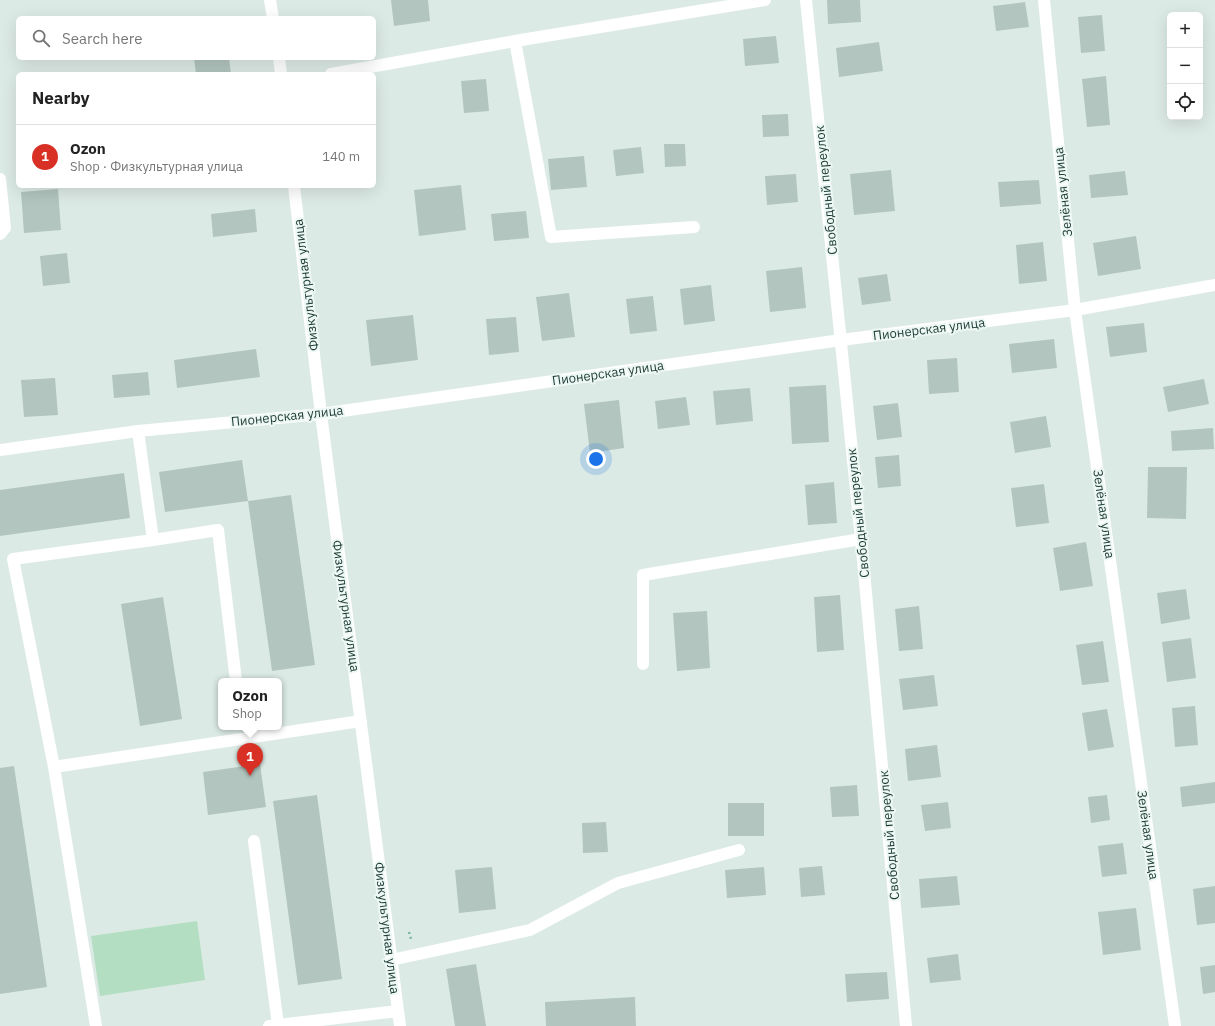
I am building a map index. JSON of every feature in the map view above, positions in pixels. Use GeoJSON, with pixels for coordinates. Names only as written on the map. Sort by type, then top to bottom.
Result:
{"type":"FeatureCollection","features":[{"type":"Feature","properties":{"kind":"street"},"geometry":{"type":"LineString","coordinates":[[270,0],[273,16]]}},
{"type":"Feature","properties":{"kind":"street"},"geometry":{"type":"LineString","coordinates":[[342,72],[515,41],[765,0]]}},
{"type":"Feature","properties":{"kind":"street","name":"Свободный переулок"},"geometry":{"type":"LineString","coordinates":[[806,0],[861,539],[906,1026]]}},
{"type":"Feature","properties":{"kind":"street","name":"Зелёная улица"},"geometry":{"type":"LineString","coordinates":[[1044,0],[1075,310],[1175,1026]]}},
{"type":"Feature","properties":{"kind":"street"},"geometry":{"type":"LineString","coordinates":[[515,41],[551,237],[694,227]]}},
{"type":"Feature","properties":{"kind":"street"},"geometry":{"type":"LineString","coordinates":[[279,60],[281,72]]}},
{"type":"Feature","properties":{"kind":"street"},"geometry":{"type":"LineString","coordinates":[[0,178],[5,228],[0,234]]}},
{"type":"Feature","properties":{"kind":"street","name":"Физкультурная улица"},"geometry":{"type":"LineString","coordinates":[[294,188],[320,414],[400,1026]]}},
{"type":"Feature","properties":{"kind":"street","name":"Пионерская улица"},"geometry":{"type":"LineString","coordinates":[[0,450],[138,430],[320,414],[841,340],[1075,310],[1215,285]]}},
{"type":"Feature","properties":{"kind":"street"},"geometry":{"type":"LineString","coordinates":[[138,430],[153,540]]}},
{"type":"Feature","properties":{"kind":"street"},"geometry":{"type":"LineString","coordinates":[[96,1026],[54,768],[13,559],[218,530],[236,678]]}},
{"type":"Feature","properties":{"kind":"street"},"geometry":{"type":"LineString","coordinates":[[643,664],[643,575],[861,539]]}},
{"type":"Feature","properties":{"kind":"street"},"geometry":{"type":"LineString","coordinates":[[54,768],[361,721]]}},
{"type":"Feature","properties":{"kind":"street"},"geometry":{"type":"LineString","coordinates":[[254,841],[275,1026],[398,1011]]}},
{"type":"Feature","properties":{"kind":"street"},"geometry":{"type":"LineString","coordinates":[[391,960],[530,930],[618,883],[739,850]]}},
{"type":"Feature","properties":{"kind":"green space"},"geometry":{"type":"Polygon","coordinates":[[[197,921],[205,980],[100,996],[91,936],[197,921]]]}},
{"type":"Feature","properties":{"kind":"building"},"geometry":{"type":"Polygon","coordinates":[[[391,0],[428,0],[430,21],[394,26],[391,0]]]}},
{"type":"Feature","properties":{"kind":"building"},"geometry":{"type":"Polygon","coordinates":[[[827,0],[860,0],[861,22],[828,24],[827,0]]]}},
{"type":"Feature","properties":{"kind":"building"},"geometry":{"type":"Polygon","coordinates":[[[1025,2],[1029,27],[996,31],[993,6],[1025,2]]]}},
{"type":"Feature","properties":{"kind":"building"},"geometry":{"type":"Polygon","coordinates":[[[1102,15],[1105,51],[1081,53],[1078,17],[1102,15]]]}},
{"type":"Feature","properties":{"kind":"building"},"geometry":{"type":"Polygon","coordinates":[[[776,36],[779,63],[745,66],[743,39],[776,36]]]}},
{"type":"Feature","properties":{"kind":"building"},"geometry":{"type":"Polygon","coordinates":[[[879,42],[883,71],[839,77],[836,48],[879,42]]]}},
{"type":"Feature","properties":{"kind":"building"},"geometry":{"type":"Polygon","coordinates":[[[194,60],[229,60],[231,72],[196,72],[194,60]]]}},
{"type":"Feature","properties":{"kind":"building"},"geometry":{"type":"Polygon","coordinates":[[[1106,76],[1110,125],[1087,127],[1082,79],[1106,76]]]}},
{"type":"Feature","properties":{"kind":"building"},"geometry":{"type":"Polygon","coordinates":[[[486,79],[489,111],[464,113],[461,81],[486,79]]]}},
{"type":"Feature","properties":{"kind":"building"},"geometry":{"type":"Polygon","coordinates":[[[788,114],[789,136],[763,137],[762,115],[788,114]]]}},
{"type":"Feature","properties":{"kind":"building"},"geometry":{"type":"Polygon","coordinates":[[[664,144],[685,144],[686,166],[665,167],[664,144]]]}},
{"type":"Feature","properties":{"kind":"building"},"geometry":{"type":"Polygon","coordinates":[[[641,147],[644,173],[616,176],[613,150],[641,147]]]}},
{"type":"Feature","properties":{"kind":"building"},"geometry":{"type":"Polygon","coordinates":[[[584,156],[587,187],[551,190],[548,159],[584,156]]]}},
{"type":"Feature","properties":{"kind":"building"},"geometry":{"type":"Polygon","coordinates":[[[891,170],[895,211],[854,215],[850,174],[891,170]]]}},
{"type":"Feature","properties":{"kind":"building"},"geometry":{"type":"Polygon","coordinates":[[[1125,171],[1128,195],[1091,198],[1089,175],[1125,171]]]}},
{"type":"Feature","properties":{"kind":"building"},"geometry":{"type":"Polygon","coordinates":[[[796,174],[798,202],[767,205],[765,176],[796,174]]]}},
{"type":"Feature","properties":{"kind":"building"},"geometry":{"type":"Polygon","coordinates":[[[1039,180],[1041,204],[1000,207],[998,182],[1039,180]]]}},
{"type":"Feature","properties":{"kind":"building"},"geometry":{"type":"Polygon","coordinates":[[[461,185],[466,230],[419,236],[414,190],[461,185]]]}},
{"type":"Feature","properties":{"kind":"building"},"geometry":{"type":"Polygon","coordinates":[[[58,189],[61,230],[24,233],[21,192],[58,189]]]}},
{"type":"Feature","properties":{"kind":"building"},"geometry":{"type":"Polygon","coordinates":[[[255,209],[257,232],[213,237],[211,214],[255,209]]]}},
{"type":"Feature","properties":{"kind":"building"},"geometry":{"type":"Polygon","coordinates":[[[526,211],[529,238],[494,241],[491,214],[526,211]]]}},
{"type":"Feature","properties":{"kind":"building"},"geometry":{"type":"Polygon","coordinates":[[[1136,236],[1141,269],[1098,276],[1093,243],[1136,236]]]}},
{"type":"Feature","properties":{"kind":"building"},"geometry":{"type":"Polygon","coordinates":[[[1043,242],[1047,281],[1019,284],[1016,245],[1043,242]]]}},
{"type":"Feature","properties":{"kind":"building"},"geometry":{"type":"Polygon","coordinates":[[[67,253],[70,283],[43,286],[40,256],[67,253]]]}},
{"type":"Feature","properties":{"kind":"building"},"geometry":{"type":"Polygon","coordinates":[[[802,267],[806,308],[770,312],[766,271],[802,267]]]}},
{"type":"Feature","properties":{"kind":"building"},"geometry":{"type":"Polygon","coordinates":[[[887,274],[891,301],[862,305],[858,278],[887,274]]]}},
{"type":"Feature","properties":{"kind":"building"},"geometry":{"type":"Polygon","coordinates":[[[711,285],[715,321],[684,325],[680,289],[711,285]]]}},
{"type":"Feature","properties":{"kind":"building"},"geometry":{"type":"Polygon","coordinates":[[[569,293],[575,337],[542,341],[536,297],[569,293]]]}},
{"type":"Feature","properties":{"kind":"building"},"geometry":{"type":"Polygon","coordinates":[[[653,296],[657,331],[630,334],[626,299],[653,296]]]}},
{"type":"Feature","properties":{"kind":"building"},"geometry":{"type":"Polygon","coordinates":[[[413,315],[418,360],[371,366],[366,320],[413,315]]]}},
{"type":"Feature","properties":{"kind":"building"},"geometry":{"type":"Polygon","coordinates":[[[516,317],[519,352],[489,355],[486,319],[516,317]]]}},
{"type":"Feature","properties":{"kind":"building"},"geometry":{"type":"Polygon","coordinates":[[[1144,323],[1147,352],[1110,357],[1106,327],[1144,323]]]}},
{"type":"Feature","properties":{"kind":"building"},"geometry":{"type":"Polygon","coordinates":[[[1054,339],[1057,368],[1012,373],[1009,344],[1054,339]]]}},
{"type":"Feature","properties":{"kind":"building"},"geometry":{"type":"Polygon","coordinates":[[[256,349],[260,377],[177,388],[174,360],[256,349]]]}},
{"type":"Feature","properties":{"kind":"building"},"geometry":{"type":"Polygon","coordinates":[[[957,358],[959,392],[929,394],[927,360],[957,358]]]}},
{"type":"Feature","properties":{"kind":"building"},"geometry":{"type":"Polygon","coordinates":[[[148,372],[150,395],[114,398],[112,375],[148,372]]]}},
{"type":"Feature","properties":{"kind":"building"},"geometry":{"type":"Polygon","coordinates":[[[55,378],[58,415],[24,417],[21,380],[55,378]]]}},
{"type":"Feature","properties":{"kind":"building"},"geometry":{"type":"Polygon","coordinates":[[[1204,379],[1209,404],[1168,412],[1163,387],[1204,379]]]}},
{"type":"Feature","properties":{"kind":"building"},"geometry":{"type":"Polygon","coordinates":[[[826,385],[829,442],[792,444],[789,387],[826,385]]]}},
{"type":"Feature","properties":{"kind":"building"},"geometry":{"type":"Polygon","coordinates":[[[750,388],[753,421],[716,425],[713,391],[750,388]]]}},
{"type":"Feature","properties":{"kind":"building"},"geometry":{"type":"Polygon","coordinates":[[[686,397],[690,425],[658,429],[655,401],[686,397]]]}},
{"type":"Feature","properties":{"kind":"building"},"geometry":{"type":"Polygon","coordinates":[[[619,400],[624,448],[590,453],[584,404],[619,400]]]}},
{"type":"Feature","properties":{"kind":"building"},"geometry":{"type":"Polygon","coordinates":[[[898,403],[902,437],[877,440],[873,406],[898,403]]]}},
{"type":"Feature","properties":{"kind":"building"},"geometry":{"type":"Polygon","coordinates":[[[1046,416],[1051,447],[1015,453],[1010,422],[1046,416]]]}},
{"type":"Feature","properties":{"kind":"building"},"geometry":{"type":"Polygon","coordinates":[[[1213,428],[1214,449],[1172,451],[1171,431],[1213,428]]]}},
{"type":"Feature","properties":{"kind":"building"},"geometry":{"type":"Polygon","coordinates":[[[899,455],[901,486],[878,488],[875,457],[899,455]]]}},
{"type":"Feature","properties":{"kind":"building"},"geometry":{"type":"Polygon","coordinates":[[[242,460],[248,501],[165,512],[159,472],[242,460]]]}},
{"type":"Feature","properties":{"kind":"building"},"geometry":{"type":"Polygon","coordinates":[[[1148,467],[1187,467],[1186,519],[1147,518],[1148,467]]]}},
{"type":"Feature","properties":{"kind":"building"},"geometry":{"type":"Polygon","coordinates":[[[124,473],[130,518],[0,536],[0,490],[124,473]]]}},
{"type":"Feature","properties":{"kind":"building"},"geometry":{"type":"Polygon","coordinates":[[[834,482],[837,523],[808,525],[805,485],[834,482]]]}},
{"type":"Feature","properties":{"kind":"building"},"geometry":{"type":"Polygon","coordinates":[[[1044,484],[1049,523],[1016,527],[1011,488],[1044,484]]]}},
{"type":"Feature","properties":{"kind":"building"},"geometry":{"type":"Polygon","coordinates":[[[291,495],[315,665],[272,671],[248,501],[291,495]]]}},
{"type":"Feature","properties":{"kind":"building"},"geometry":{"type":"Polygon","coordinates":[[[1086,542],[1093,586],[1060,591],[1053,548],[1086,542]]]}},
{"type":"Feature","properties":{"kind":"building"},"geometry":{"type":"Polygon","coordinates":[[[1186,589],[1190,619],[1161,624],[1157,593],[1186,589]]]}},
{"type":"Feature","properties":{"kind":"building"},"geometry":{"type":"Polygon","coordinates":[[[840,595],[844,650],[817,652],[814,597],[840,595]]]}},
{"type":"Feature","properties":{"kind":"building"},"geometry":{"type":"Polygon","coordinates":[[[163,597],[182,719],[140,726],[121,604],[163,597]]]}},
{"type":"Feature","properties":{"kind":"building"},"geometry":{"type":"Polygon","coordinates":[[[919,606],[923,649],[899,651],[895,609],[919,606]]]}},
{"type":"Feature","properties":{"kind":"building"},"geometry":{"type":"Polygon","coordinates":[[[707,611],[710,668],[677,671],[673,613],[707,611]]]}},
{"type":"Feature","properties":{"kind":"building"},"geometry":{"type":"Polygon","coordinates":[[[1191,638],[1196,678],[1167,682],[1162,642],[1191,638]]]}},
{"type":"Feature","properties":{"kind":"building"},"geometry":{"type":"Polygon","coordinates":[[[1103,641],[1109,682],[1082,685],[1076,645],[1103,641]]]}},
{"type":"Feature","properties":{"kind":"building"},"geometry":{"type":"Polygon","coordinates":[[[934,675],[938,706],[903,710],[899,679],[934,675]]]}},
{"type":"Feature","properties":{"kind":"building"},"geometry":{"type":"Polygon","coordinates":[[[1195,706],[1198,745],[1175,747],[1172,708],[1195,706]]]}},
{"type":"Feature","properties":{"kind":"building"},"geometry":{"type":"Polygon","coordinates":[[[1107,709],[1114,747],[1088,751],[1082,713],[1107,709]]]}},
{"type":"Feature","properties":{"kind":"building"},"geometry":{"type":"Polygon","coordinates":[[[937,745],[941,777],[908,781],[905,749],[937,745]]]}},
{"type":"Feature","properties":{"kind":"building"},"geometry":{"type":"Polygon","coordinates":[[[260,764],[266,807],[208,815],[203,772],[260,764]]]}},
{"type":"Feature","properties":{"kind":"building"},"geometry":{"type":"Polygon","coordinates":[[[14,766],[47,987],[0,994],[0,768],[14,766]]]}},
{"type":"Feature","properties":{"kind":"building"},"geometry":{"type":"Polygon","coordinates":[[[1215,782],[1215,803],[1182,807],[1180,787],[1215,782]]]}},
{"type":"Feature","properties":{"kind":"building"},"geometry":{"type":"Polygon","coordinates":[[[857,785],[859,816],[832,817],[830,787],[857,785]]]}},
{"type":"Feature","properties":{"kind":"building"},"geometry":{"type":"Polygon","coordinates":[[[317,795],[342,979],[298,985],[273,801],[317,795]]]}},
{"type":"Feature","properties":{"kind":"building"},"geometry":{"type":"Polygon","coordinates":[[[1107,795],[1110,820],[1091,823],[1088,797],[1107,795]]]}},
{"type":"Feature","properties":{"kind":"building"},"geometry":{"type":"Polygon","coordinates":[[[948,802],[951,828],[925,831],[921,805],[948,802]]]}},
{"type":"Feature","properties":{"kind":"building"},"geometry":{"type":"Polygon","coordinates":[[[728,803],[764,803],[764,836],[728,836],[728,803]]]}},
{"type":"Feature","properties":{"kind":"building"},"geometry":{"type":"Polygon","coordinates":[[[606,822],[608,852],[583,853],[582,823],[606,822]]]}},
{"type":"Feature","properties":{"kind":"building"},"geometry":{"type":"Polygon","coordinates":[[[1123,843],[1127,874],[1102,877],[1098,846],[1123,843]]]}},
{"type":"Feature","properties":{"kind":"building"},"geometry":{"type":"Polygon","coordinates":[[[822,866],[825,895],[801,897],[799,868],[822,866]]]}},
{"type":"Feature","properties":{"kind":"building"},"geometry":{"type":"Polygon","coordinates":[[[492,867],[496,909],[459,913],[455,870],[492,867]]]}},
{"type":"Feature","properties":{"kind":"building"},"geometry":{"type":"Polygon","coordinates":[[[764,867],[766,895],[727,898],[725,870],[764,867]]]}},
{"type":"Feature","properties":{"kind":"building"},"geometry":{"type":"Polygon","coordinates":[[[957,876],[960,905],[921,908],[919,879],[957,876]]]}},
{"type":"Feature","properties":{"kind":"building"},"geometry":{"type":"Polygon","coordinates":[[[1215,886],[1215,923],[1197,925],[1193,889],[1215,886]]]}},
{"type":"Feature","properties":{"kind":"building"},"geometry":{"type":"Polygon","coordinates":[[[1136,908],[1141,950],[1103,955],[1098,912],[1136,908]]]}},
{"type":"Feature","properties":{"kind":"building"},"geometry":{"type":"Polygon","coordinates":[[[958,954],[961,980],[930,983],[927,958],[958,954]]]}},
{"type":"Feature","properties":{"kind":"building"},"geometry":{"type":"Polygon","coordinates":[[[476,964],[486,1026],[455,1026],[446,969],[476,964]]]}},
{"type":"Feature","properties":{"kind":"building"},"geometry":{"type":"Polygon","coordinates":[[[1215,965],[1215,992],[1203,994],[1200,967],[1215,965]]]}},
{"type":"Feature","properties":{"kind":"building"},"geometry":{"type":"Polygon","coordinates":[[[887,972],[889,999],[847,1002],[845,974],[887,972]]]}},
{"type":"Feature","properties":{"kind":"building"},"geometry":{"type":"Polygon","coordinates":[[[635,997],[636,1026],[546,1026],[545,1002],[635,997]]]}},
{"type":"Feature","properties":{"kind":"place","name":"Ozon"},"geometry":{"type":"Point","coordinates":[250,776]}}]}
